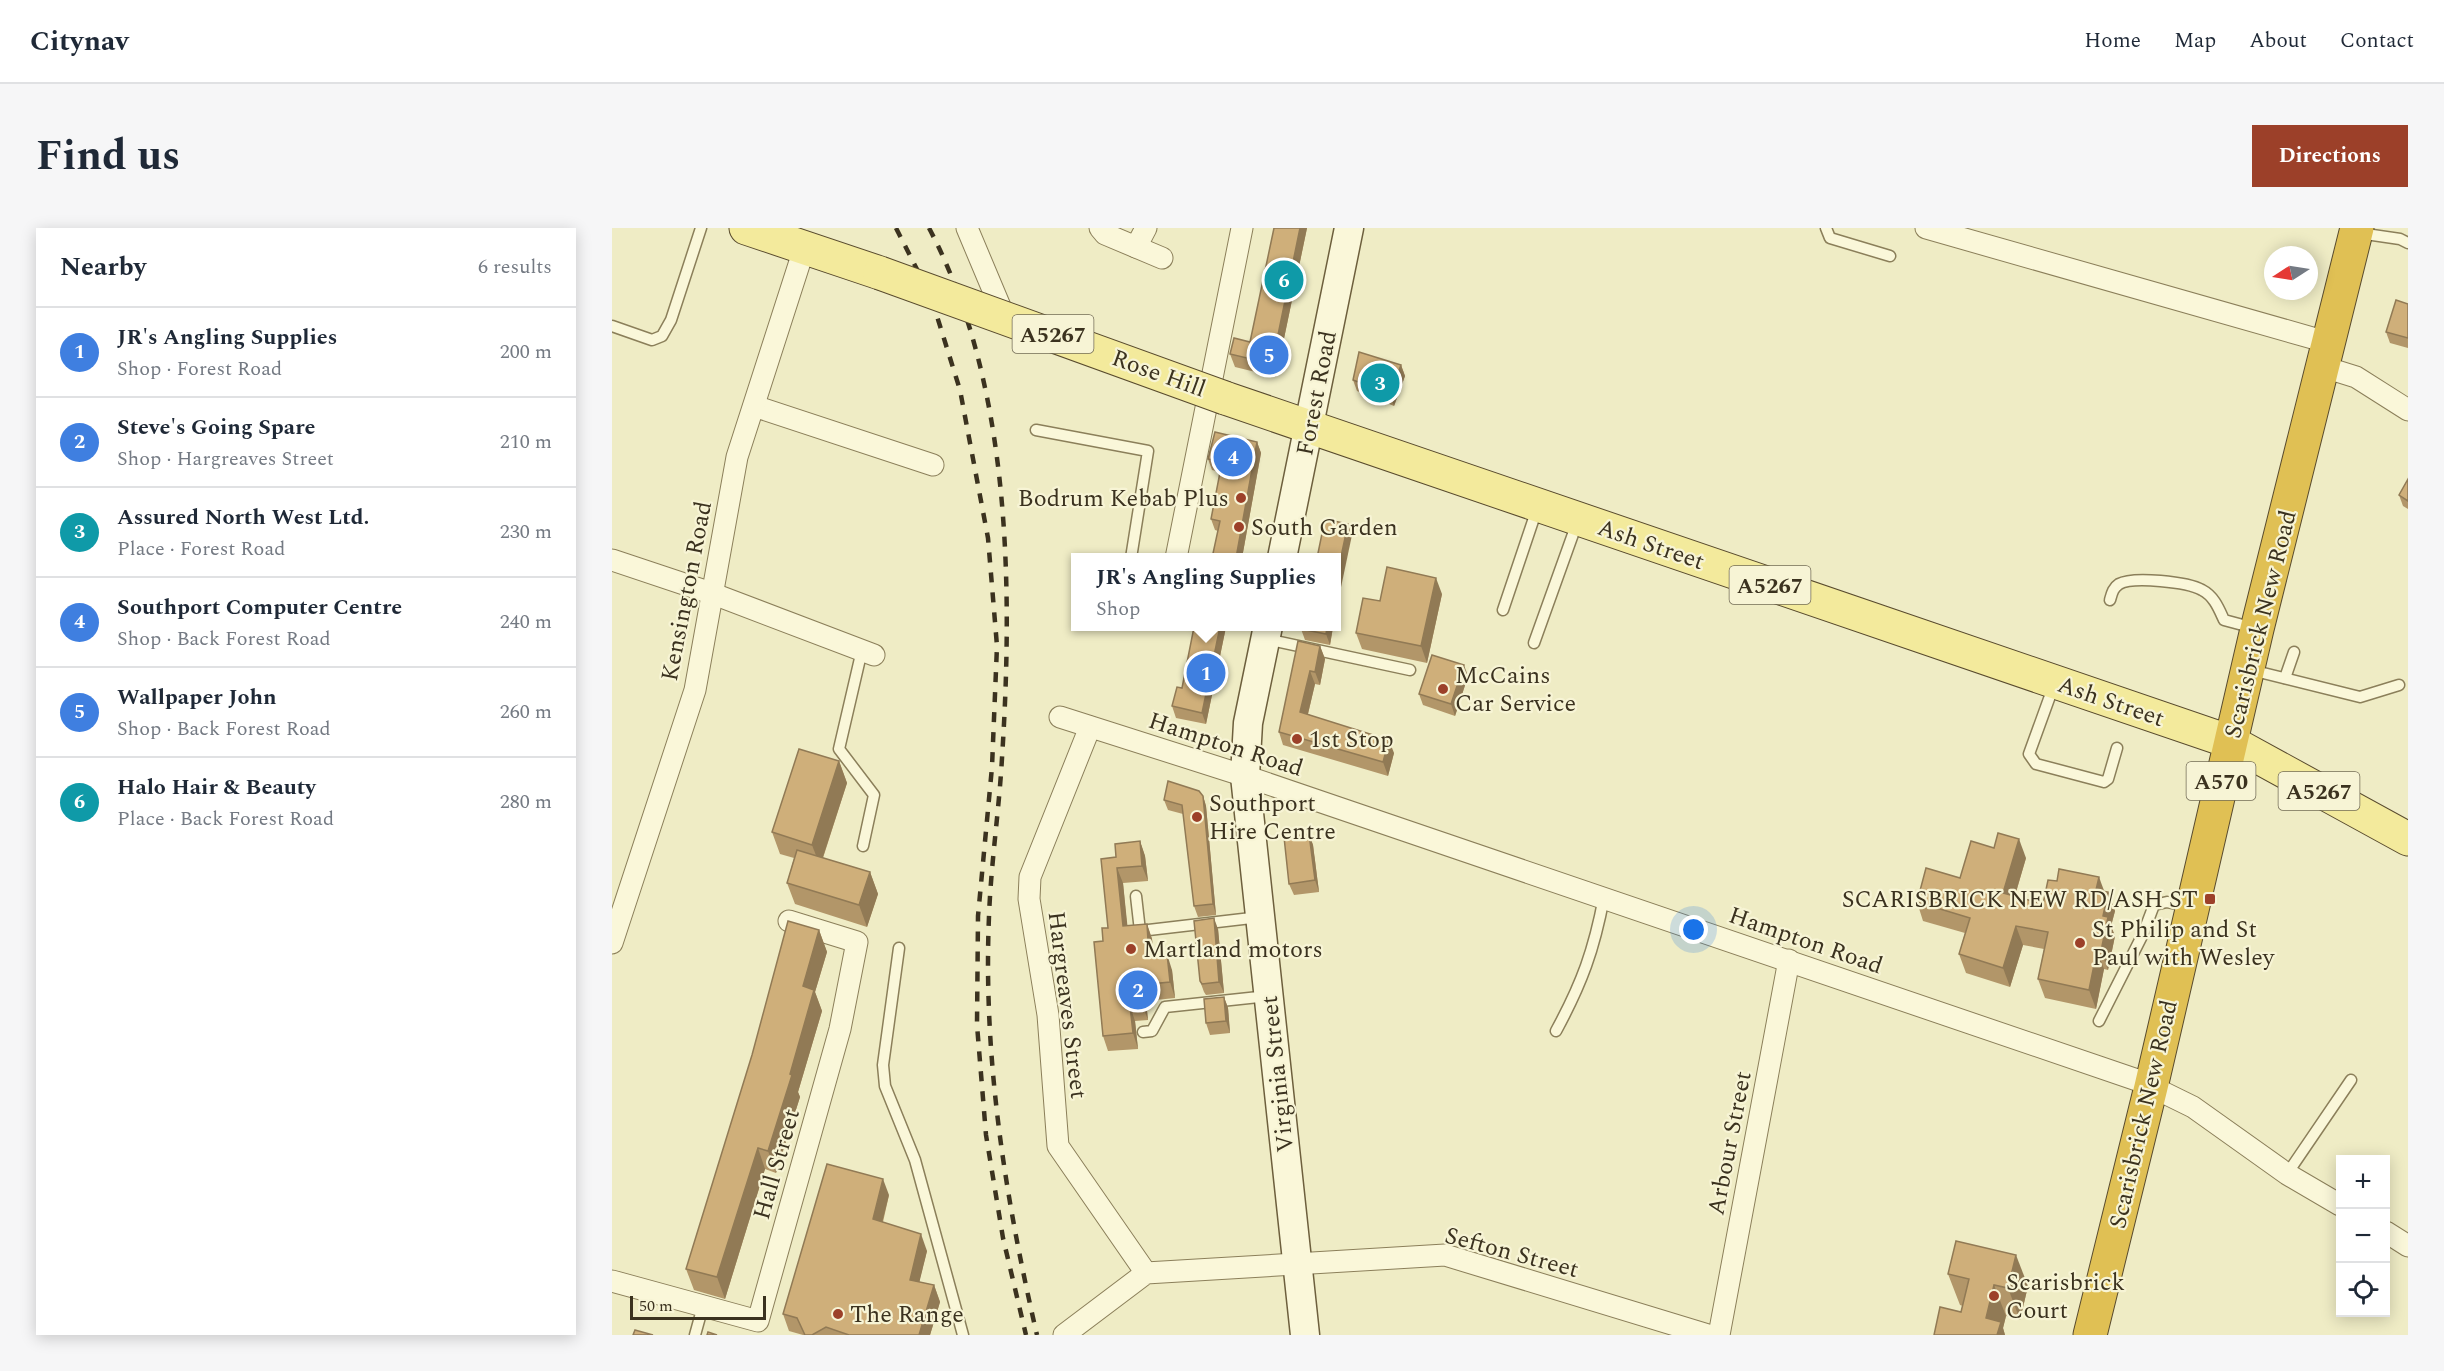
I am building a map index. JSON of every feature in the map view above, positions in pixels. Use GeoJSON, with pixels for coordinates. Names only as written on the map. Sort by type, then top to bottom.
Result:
{"type":"FeatureCollection","features":[{"type":"Feature","properties":{"kind":"highway","name":"Scarisbrick New Road"},"geometry":{"type":"LineString","coordinates":[[2090,1335],[2151,1087],[2257,629],[2327,355],[2356,230]]}},
{"type":"Feature","properties":{"kind":"main road","name":"A5267"},"geometry":{"type":"LineString","coordinates":[[746,228],[805,246]]}},
{"type":"Feature","properties":{"kind":"main road","name":"Rose Hill"},"geometry":{"type":"LineString","coordinates":[[805,246],[1309,428]]}},
{"type":"Feature","properties":{"kind":"main road","name":"Ash Street"},"geometry":{"type":"LineString","coordinates":[[1309,428],[2231,742]]}},
{"type":"Feature","properties":{"kind":"main road","name":"A5267"},"geometry":{"type":"LineString","coordinates":[[2231,742],[2408,839]]}},
{"type":"Feature","properties":{"kind":"street"},"geometry":{"type":"LineString","coordinates":[[967,228],[1004,316]]}},
{"type":"Feature","properties":{"kind":"street"},"geometry":{"type":"LineString","coordinates":[[1100,228],[1105,234],[1162,258]]}},
{"type":"Feature","properties":{"kind":"street"},"geometry":{"type":"LineString","coordinates":[[1136,247],[1146,228]]}},
{"type":"Feature","properties":{"kind":"street"},"geometry":{"type":"LineString","coordinates":[[1177,553],[1242,228]]}},
{"type":"Feature","properties":{"kind":"street","name":"Forest Road"},"geometry":{"type":"LineString","coordinates":[[1283,553],[1349,228]]}},
{"type":"Feature","properties":{"kind":"street"},"geometry":{"type":"LineString","coordinates":[[1926,228],[2327,355],[2355,377],[2408,410]]}},
{"type":"Feature","properties":{"kind":"street","name":"Kensington Road"},"geometry":{"type":"LineString","coordinates":[[612,941],[695,690],[737,457],[805,246]]}},
{"type":"Feature","properties":{"kind":"street"},"geometry":{"type":"LineString","coordinates":[[754,406],[933,465]]}},
{"type":"Feature","properties":{"kind":"street"},"geometry":{"type":"LineString","coordinates":[[612,560],[711,593],[868,652]]}},
{"type":"Feature","properties":{"kind":"street"},"geometry":{"type":"LineString","coordinates":[[1245,776],[1248,723],[1267,633]]}},
{"type":"Feature","properties":{"kind":"street","name":"Hampton Road"},"geometry":{"type":"LineString","coordinates":[[1060,717],[1245,776],[1604,897],[2151,1087],[2193,1107],[2287,1174],[2336,1203]]}},
{"type":"Feature","properties":{"kind":"street","name":"Hargreaves Street"},"geometry":{"type":"LineString","coordinates":[[1090,727],[1030,877],[1029,899],[1048,1015],[1058,1146],[1146,1274]]}},
{"type":"Feature","properties":{"kind":"street","name":"Virginia Street"},"geometry":{"type":"LineString","coordinates":[[1245,776],[1305,1335]]}},
{"type":"Feature","properties":{"kind":"street","name":"Hall Street"},"geometry":{"type":"LineString","coordinates":[[612,1281],[758,1321],[840,1029],[856,942],[789,921]]}},
{"type":"Feature","properties":{"kind":"street","name":"Arbour Street"},"geometry":{"type":"LineString","coordinates":[[1719,1335],[1789,960]]}},
{"type":"Feature","properties":{"kind":"street"},"geometry":{"type":"LineString","coordinates":[[2390,1235],[2408,1245]]}},
{"type":"Feature","properties":{"kind":"street","name":"Sefton Street"},"geometry":{"type":"LineString","coordinates":[[1146,1274],[1445,1255],[1708,1335]]}},
{"type":"Feature","properties":{"kind":"street"},"geometry":{"type":"LineString","coordinates":[[1064,1335],[1146,1274]]}},
{"type":"Feature","properties":{"kind":"lane"},"geometry":{"type":"LineString","coordinates":[[612,326],[652,340],[662,336],[671,320],[701,228]]}},
{"type":"Feature","properties":{"kind":"lane"},"geometry":{"type":"LineString","coordinates":[[1826,228],[1830,238],[1890,256]]}},
{"type":"Feature","properties":{"kind":"lane"},"geometry":{"type":"LineString","coordinates":[[2356,230],[2400,239],[2408,243]]}},
{"type":"Feature","properties":{"kind":"lane"},"geometry":{"type":"LineString","coordinates":[[1035,430],[1148,451],[1132,553]]}},
{"type":"Feature","properties":{"kind":"lane"},"geometry":{"type":"LineString","coordinates":[[1503,610],[1538,506]]}},
{"type":"Feature","properties":{"kind":"lane"},"geometry":{"type":"LineString","coordinates":[[1534,643],[1579,519]]}},
{"type":"Feature","properties":{"kind":"lane"},"geometry":{"type":"LineString","coordinates":[[2110,600],[2113,590],[2120,584],[2133,580],[2194,587],[2210,597],[2224,620],[2257,629]]}},
{"type":"Feature","properties":{"kind":"lane"},"geometry":{"type":"LineString","coordinates":[[1267,633],[1410,670]]}},
{"type":"Feature","properties":{"kind":"lane"},"geometry":{"type":"LineString","coordinates":[[863,846],[874,795],[839,749],[868,652]]}},
{"type":"Feature","properties":{"kind":"lane"},"geometry":{"type":"LineString","coordinates":[[2285,678],[2294,652]]}},
{"type":"Feature","properties":{"kind":"lane"},"geometry":{"type":"LineString","coordinates":[[2248,669],[2360,696],[2399,685]]}},
{"type":"Feature","properties":{"kind":"lane"},"geometry":{"type":"LineString","coordinates":[[2055,682],[2030,754],[2032,760],[2042,767],[2104,782],[2108,779],[2117,748]]}},
{"type":"Feature","properties":{"kind":"lane"},"geometry":{"type":"LineString","coordinates":[[1136,896],[1140,931],[1260,917]]}},
{"type":"Feature","properties":{"kind":"lane"},"geometry":{"type":"LineString","coordinates":[[1556,1030],[1581,985],[1596,935],[1604,897]]}},
{"type":"Feature","properties":{"kind":"lane"},"geometry":{"type":"LineString","coordinates":[[2099,1022],[2143,934],[2154,905],[2167,902],[2191,907]]}},
{"type":"Feature","properties":{"kind":"lane"},"geometry":{"type":"LineString","coordinates":[[899,948],[883,1065],[885,1086],[915,1160],[963,1335]]}},
{"type":"Feature","properties":{"kind":"lane"},"geometry":{"type":"LineString","coordinates":[[1143,1032],[1152,1031],[1165,1007],[1268,996]]}},
{"type":"Feature","properties":{"kind":"lane"},"geometry":{"type":"LineString","coordinates":[[2287,1174],[2351,1080]]}},
{"type":"Feature","properties":{"kind":"lane"},"geometry":{"type":"LineString","coordinates":[[694,1335],[703,1306]]}},
{"type":"Feature","properties":{"kind":"building"},"geometry":{"type":"Polygon","coordinates":[[[1274,228],[1300,228],[1272,364],[1230,354],[1234,338],[1250,342],[1274,228]]]}},
{"type":"Feature","properties":{"kind":"building"},"geometry":{"type":"Polygon","coordinates":[[[2396,300],[2408,304],[2408,338],[2386,332],[2396,300]]]}},
{"type":"Feature","properties":{"kind":"building"},"geometry":{"type":"Polygon","coordinates":[[[1359,352],[1401,365],[1390,394],[1353,380],[1359,352]]]}},
{"type":"Feature","properties":{"kind":"building"},"geometry":{"type":"Polygon","coordinates":[[[1215,432],[1257,442],[1237,553],[1213,553],[1220,521],[1211,519],[1222,462],[1208,459],[1215,432]]]}},
{"type":"Feature","properties":{"kind":"building"},"geometry":{"type":"Polygon","coordinates":[[[2408,479],[2408,501],[2399,495],[2408,479]]]}},
{"type":"Feature","properties":{"kind":"building"},"geometry":{"type":"Polygon","coordinates":[[[1325,519],[1348,524],[1341,557],[1341,553],[1318,553],[1325,519]]]}},
{"type":"Feature","properties":{"kind":"building"},"geometry":{"type":"Polygon","coordinates":[[[1387,567],[1436,578],[1421,646],[1356,633],[1363,598],[1380,601],[1387,567]]]}},
{"type":"Feature","properties":{"kind":"building"},"geometry":{"type":"Polygon","coordinates":[[[1193,631],[1219,631],[1202,713],[1172,706],[1177,687],[1182,688],[1193,631]]]}},
{"type":"Feature","properties":{"kind":"building"},"geometry":{"type":"Polygon","coordinates":[[[1311,631],[1326,631],[1326,634],[1311,631]]]}},
{"type":"Feature","properties":{"kind":"building"},"geometry":{"type":"Polygon","coordinates":[[[1298,641],[1320,646],[1315,672],[1310,671],[1300,712],[1389,740],[1383,762],[1279,732],[1298,641]]]}},
{"type":"Feature","properties":{"kind":"building"},"geometry":{"type":"Polygon","coordinates":[[[1432,655],[1464,665],[1451,704],[1419,694],[1432,655]]]}},
{"type":"Feature","properties":{"kind":"building"},"geometry":{"type":"Polygon","coordinates":[[[799,749],[839,761],[812,845],[772,832],[799,749]]]}},
{"type":"Feature","properties":{"kind":"building"},"geometry":{"type":"Polygon","coordinates":[[[1168,781],[1199,791],[1203,796],[1213,904],[1194,906],[1182,805],[1164,800],[1168,781]]]}},
{"type":"Feature","properties":{"kind":"building"},"geometry":{"type":"Polygon","coordinates":[[[1998,833],[2019,839],[2003,893],[2043,904],[2048,880],[2057,881],[2059,869],[2099,877],[2096,890],[2108,892],[2103,916],[2108,917],[2101,951],[2097,950],[2089,990],[2038,979],[2048,932],[2016,926],[2003,968],[1959,954],[1970,918],[1917,902],[1926,868],[1960,878],[1971,841],[1994,848],[1998,833]]]}},
{"type":"Feature","properties":{"kind":"building"},"geometry":{"type":"Polygon","coordinates":[[[1309,834],[1315,880],[1289,884],[1284,837],[1309,834]]]}},
{"type":"Feature","properties":{"kind":"building"},"geometry":{"type":"Polygon","coordinates":[[[1140,841],[1142,866],[1117,868],[1123,926],[1147,924],[1149,957],[1167,954],[1170,982],[1140,985],[1142,1004],[1130,1006],[1133,1033],[1103,1036],[1094,942],[1103,941],[1102,928],[1108,928],[1101,859],[1116,857],[1115,844],[1140,841]]]}},
{"type":"Feature","properties":{"kind":"building"},"geometry":{"type":"Polygon","coordinates":[[[797,850],[870,872],[859,905],[787,883],[797,850]]]}},
{"type":"Feature","properties":{"kind":"building"},"geometry":{"type":"Polygon","coordinates":[[[1214,918],[1219,982],[1202,984],[1194,921],[1214,918]]]}},
{"type":"Feature","properties":{"kind":"building"},"geometry":{"type":"Polygon","coordinates":[[[788,921],[819,930],[803,986],[814,990],[790,1074],[792,1075],[768,1151],[758,1148],[717,1277],[686,1269],[752,1055],[788,921]]]}},
{"type":"Feature","properties":{"kind":"building"},"geometry":{"type":"Polygon","coordinates":[[[1224,997],[1226,1021],[1206,1023],[1204,999],[1224,997]]]}},
{"type":"Feature","properties":{"kind":"building"},"geometry":{"type":"Polygon","coordinates":[[[827,1164],[883,1179],[873,1219],[921,1234],[910,1280],[934,1285],[919,1335],[849,1335],[826,1327],[812,1335],[805,1335],[797,1318],[783,1314],[827,1164]]]}},
{"type":"Feature","properties":{"kind":"building"},"geometry":{"type":"Polygon","coordinates":[[[1956,1241],[2016,1255],[2008,1288],[1994,1285],[1986,1318],[2001,1322],[1997,1335],[1934,1335],[1940,1307],[1961,1312],[1969,1279],[1948,1274],[1956,1241]]]}},
{"type":"Feature","properties":{"kind":"building"},"geometry":{"type":"Polygon","coordinates":[[[635,1330],[653,1335],[633,1335],[635,1330]]]}},
{"type":"Feature","properties":{"kind":"railway"},"geometry":{"type":"LineString","coordinates":[[896,228],[931,297],[960,390],[988,538],[997,646],[992,767],[978,916],[977,1025],[986,1135],[1003,1238],[1026,1335]]}},
{"type":"Feature","properties":{"kind":"railway"},"geometry":{"type":"LineString","coordinates":[[929,228],[956,288],[977,352],[991,419],[1000,487],[1007,625],[1002,758],[989,916],[989,1022],[1006,1179],[1037,1335]]}},
{"type":"Feature","properties":{"kind":"place","name":"Halo Hair & Beauty"},"geometry":{"type":"Point","coordinates":[1284,280]}},
{"type":"Feature","properties":{"kind":"place","name":"Wallpaper John"},"geometry":{"type":"Point","coordinates":[1269,355]}},
{"type":"Feature","properties":{"kind":"place","name":"Assured North West Ltd."},"geometry":{"type":"Point","coordinates":[1380,383]}},
{"type":"Feature","properties":{"kind":"place","name":"Southport Computer Centre"},"geometry":{"type":"Point","coordinates":[1233,457]}},
{"type":"Feature","properties":{"kind":"place","name":"Bodrum Kebab Plus"},"geometry":{"type":"Point","coordinates":[1241,498]}},
{"type":"Feature","properties":{"kind":"place","name":"South Garden"},"geometry":{"type":"Point","coordinates":[1239,527]}},
{"type":"Feature","properties":{"kind":"place","name":"JR's Angling Supplies"},"geometry":{"type":"Point","coordinates":[1206,673]}},
{"type":"Feature","properties":{"kind":"place","name":"McCains Car Service"},"geometry":{"type":"Point","coordinates":[1443,689]}},
{"type":"Feature","properties":{"kind":"place","name":"1st Stop"},"geometry":{"type":"Point","coordinates":[1297,739]}},
{"type":"Feature","properties":{"kind":"place","name":"Southport Hire Centre"},"geometry":{"type":"Point","coordinates":[1197,817]}},
{"type":"Feature","properties":{"kind":"place","name":"SCARISBRICK NEW RD/ASH ST"},"geometry":{"type":"Point","coordinates":[2210,899]}},
{"type":"Feature","properties":{"kind":"place","name":"St Philip and St Paul with Wesley"},"geometry":{"type":"Point","coordinates":[2080,943]}},
{"type":"Feature","properties":{"kind":"place","name":"Martland motors"},"geometry":{"type":"Point","coordinates":[1131,949]}},
{"type":"Feature","properties":{"kind":"place","name":"Steve's Going Spare"},"geometry":{"type":"Point","coordinates":[1138,990]}},
{"type":"Feature","properties":{"kind":"place","name":"Scarisbrick Court"},"geometry":{"type":"Point","coordinates":[1994,1296]}},
{"type":"Feature","properties":{"kind":"place","name":"The Range"},"geometry":{"type":"Point","coordinates":[838,1314]}}]}
